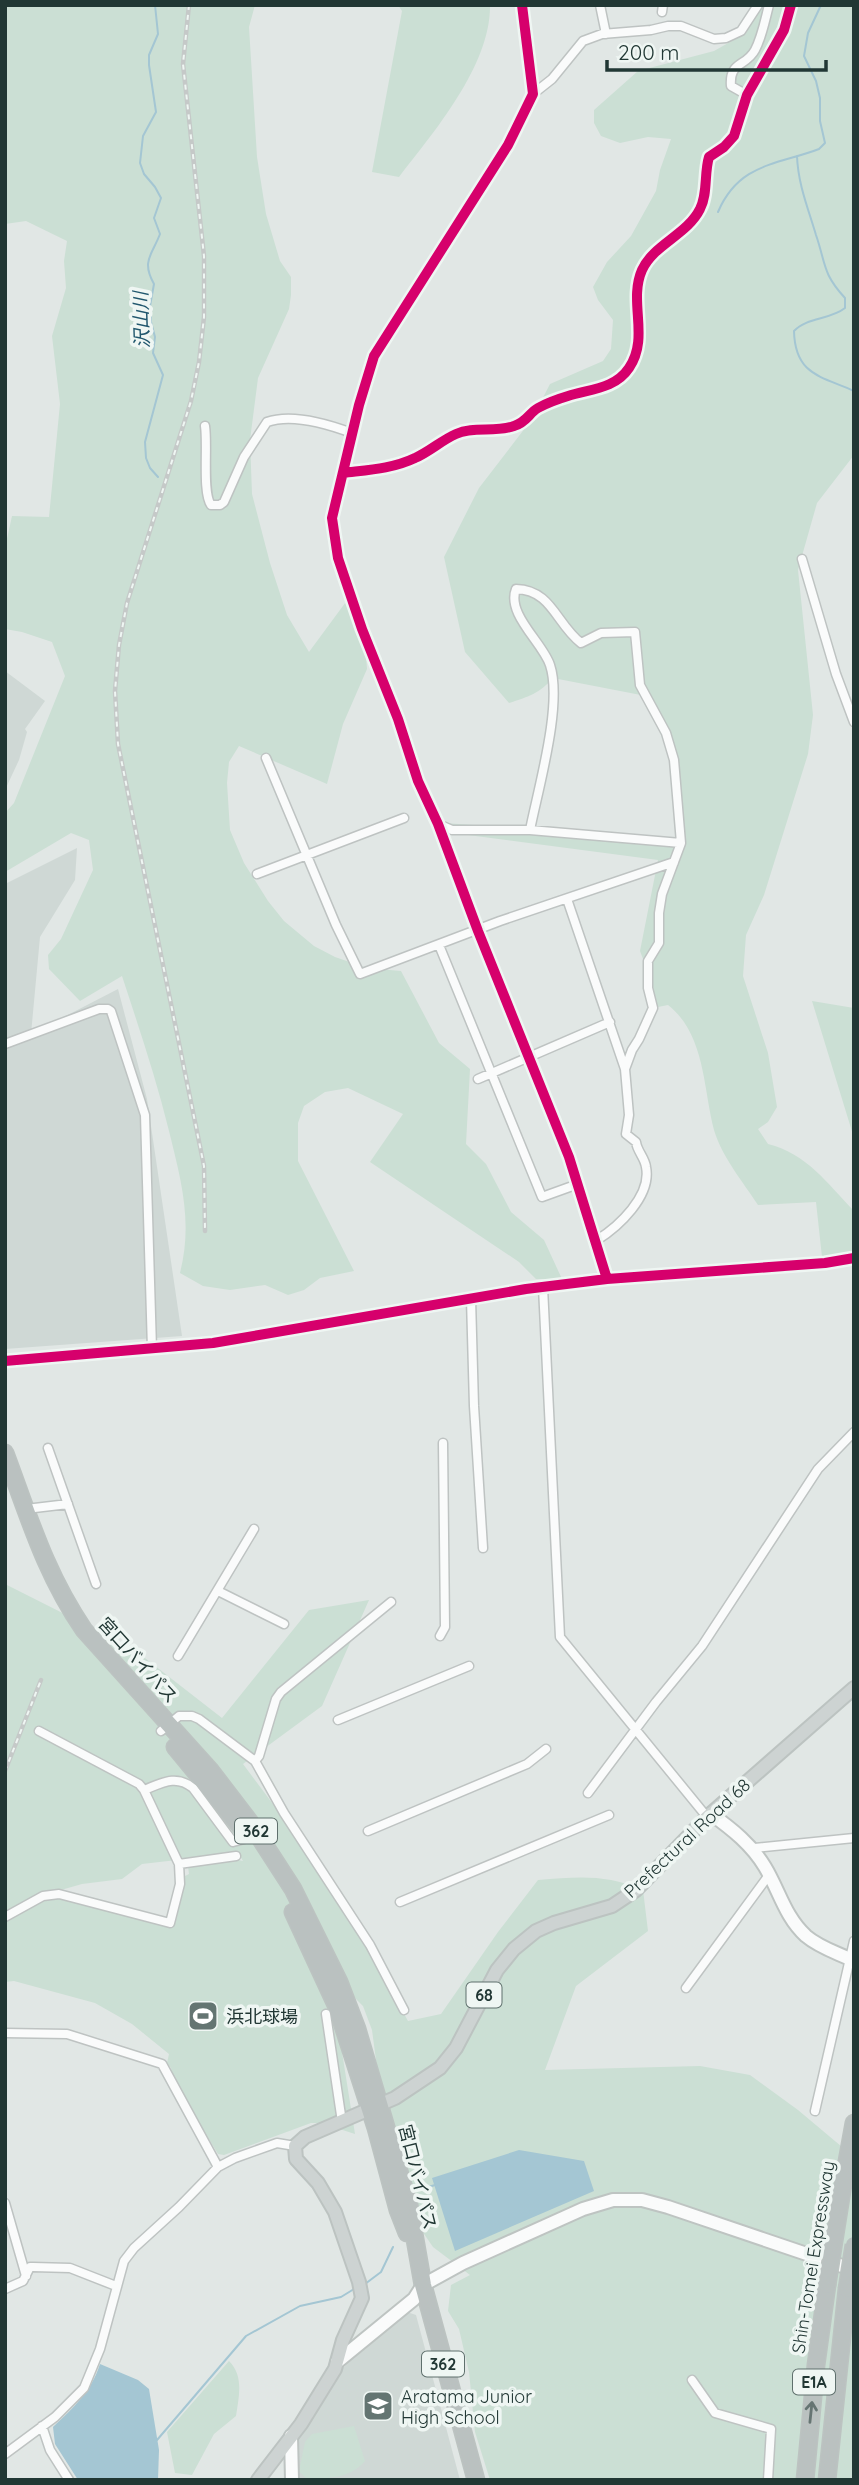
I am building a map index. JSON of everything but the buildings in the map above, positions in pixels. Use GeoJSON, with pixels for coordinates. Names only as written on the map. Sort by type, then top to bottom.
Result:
{"type":"FeatureCollection","features":[{"type":"Feature","properties":{"kind":"highway","name":"宮口バイパス"},"geometry":{"type":"LineString","coordinates":[[5,1454],[42,1556],[67,1605],[248,1838],[289,1903],[337,2007],[375,2107],[409,2205],[423,2285]]}},
{"type":"Feature","properties":{"kind":"highway","name":"宮口バイパス"},"geometry":{"type":"LineString","coordinates":[[5,1485],[37,1572],[55,1605],[92,1655],[210,1770],[250,1821],[293,1889],[338,1982],[357,2029],[375,2107]]}},
{"type":"Feature","properties":{"kind":"highway","name":"Shin-Tomei Expressway"},"geometry":{"type":"LineString","coordinates":[[805,2480],[816,2365],[854,2123]]}},
{"type":"Feature","properties":{"kind":"highway","name":"E1A"},"geometry":{"type":"LineString","coordinates":[[827,2480],[854,2245]]}},
{"type":"Feature","properties":{"kind":"highway","name":"362"},"geometry":{"type":"LineString","coordinates":[[423,2285],[476,2480]]}},
{"type":"Feature","properties":{"kind":"main road","name":"Prefectural Road 68"},"geometry":{"type":"LineString","coordinates":[[295,2146],[305,2137],[395,2098],[440,2068],[456,2049],[497,1970],[514,1949],[536,1931],[611,1906],[636,1890],[709,1816],[854,1688]]}},
{"type":"Feature","properties":{"kind":"main road"},"geometry":{"type":"LineString","coordinates":[[709,1816],[753,1850],[769,1875],[782,1904],[806,1936],[821,1947],[851,1960]]}},
{"type":"Feature","properties":{"kind":"main road"},"geometry":{"type":"LineString","coordinates":[[258,2480],[292,2436],[335,2369],[343,2340],[359,2308],[362,2294],[335,2212],[318,2183],[296,2159],[295,2146]]}},
{"type":"Feature","properties":{"kind":"main road"},"geometry":{"type":"LineString","coordinates":[[337,2361],[414,2299],[423,2285],[463,2263],[583,2209],[613,2200],[642,2200],[668,2207],[854,2270]]}},
{"type":"Feature","properties":{"kind":"main road"},"geometry":{"type":"LineString","coordinates":[[292,2436],[292,2480]]}},
{"type":"Feature","properties":{"kind":"street"},"geometry":{"type":"LineString","coordinates":[[523,5],[533,94]]}},
{"type":"Feature","properties":{"kind":"street"},"geometry":{"type":"LineString","coordinates":[[600,5],[606,34]]}},
{"type":"Feature","properties":{"kind":"street"},"geometry":{"type":"LineString","coordinates":[[607,1279],[578,1184],[438,824],[418,781],[407,742],[362,629],[338,558],[332,518],[374,356],[508,145],[533,94],[552,79],[583,41],[606,34],[681,26],[714,38],[726,38],[741,30],[758,5]]}},
{"type":"Feature","properties":{"kind":"street"},"geometry":{"type":"LineString","coordinates":[[747,95],[731,86],[730,76],[735,67],[754,52],[769,5]]}},
{"type":"Feature","properties":{"kind":"street"},"geometry":{"type":"LineString","coordinates":[[343,473],[402,464],[457,433],[472,429],[499,430],[515,426],[527,420],[535,409],[618,380],[635,356],[640,339],[636,288],[642,271],[649,257],[677,236],[702,208],[709,157],[734,136],[747,95],[762,64],[784,30],[791,5]]}},
{"type":"Feature","properties":{"kind":"street"},"geometry":{"type":"LineString","coordinates":[[205,426],[208,442],[207,495],[211,505],[224,502],[244,457],[267,422],[297,420],[352,433]]}},
{"type":"Feature","properties":{"kind":"street"},"geometry":{"type":"LineString","coordinates":[[802,559],[836,674],[854,722]]}},
{"type":"Feature","properties":{"kind":"street"},"geometry":{"type":"LineString","coordinates":[[530,830],[550,726],[552,678],[545,654],[522,624],[514,600],[516,589],[539,595],[548,601],[581,643],[601,633],[635,632],[640,685],[666,733],[674,760],[681,843],[662,894],[659,943],[648,961],[648,988],[653,1008],[625,1069]]}},
{"type":"Feature","properties":{"kind":"street"},"geometry":{"type":"LineString","coordinates":[[266,758],[346,948],[360,974],[674,862]]}},
{"type":"Feature","properties":{"kind":"street"},"geometry":{"type":"LineString","coordinates":[[257,874],[404,818]]}},
{"type":"Feature","properties":{"kind":"street"},"geometry":{"type":"LineString","coordinates":[[438,824],[452,830],[530,830],[681,843]]}},
{"type":"Feature","properties":{"kind":"street"},"geometry":{"type":"LineString","coordinates":[[567,899],[625,1069],[629,1115],[626,1134],[636,1142],[646,1166],[646,1183],[638,1200],[614,1228],[597,1240]]}},
{"type":"Feature","properties":{"kind":"street"},"geometry":{"type":"LineString","coordinates":[[439,946],[542,1197],[578,1184]]}},
{"type":"Feature","properties":{"kind":"street"},"geometry":{"type":"LineString","coordinates":[[5,1044],[99,1009],[108,1009],[111,1012],[145,1115],[152,1349]]}},
{"type":"Feature","properties":{"kind":"street"},"geometry":{"type":"LineString","coordinates":[[478,1079],[610,1022]]}},
{"type":"Feature","properties":{"kind":"street"},"geometry":{"type":"LineString","coordinates":[[5,1361],[213,1343],[543,1287],[607,1279],[825,1263],[854,1258]]}},
{"type":"Feature","properties":{"kind":"street"},"geometry":{"type":"LineString","coordinates":[[543,1287],[560,1637],[634,1731],[709,1816]]}},
{"type":"Feature","properties":{"kind":"street"},"geometry":{"type":"LineString","coordinates":[[471,1299],[474,1406],[483,1548]]}},
{"type":"Feature","properties":{"kind":"street"},"geometry":{"type":"LineString","coordinates":[[588,1793],[702,1646],[818,1469],[854,1432]]}},
{"type":"Feature","properties":{"kind":"street"},"geometry":{"type":"LineString","coordinates":[[440,1636],[445,1627],[443,1443]]}},
{"type":"Feature","properties":{"kind":"street"},"geometry":{"type":"LineString","coordinates":[[48,1448],[96,1584]]}},
{"type":"Feature","properties":{"kind":"street"},"geometry":{"type":"LineString","coordinates":[[26,1509],[68,1504]]}},
{"type":"Feature","properties":{"kind":"street"},"geometry":{"type":"LineString","coordinates":[[178,1656],[254,1529]]}},
{"type":"Feature","properties":{"kind":"street"},"geometry":{"type":"LineString","coordinates":[[218,1591],[284,1624]]}},
{"type":"Feature","properties":{"kind":"street"},"geometry":{"type":"LineString","coordinates":[[255,1761],[259,1756],[276,1699],[281,1692],[391,1602]]}},
{"type":"Feature","properties":{"kind":"street"},"geometry":{"type":"LineString","coordinates":[[338,1720],[469,1666]]}},
{"type":"Feature","properties":{"kind":"street"},"geometry":{"type":"LineString","coordinates":[[165,1728],[179,1716],[192,1716],[255,1761],[284,1813],[370,1945],[404,2010]]}},
{"type":"Feature","properties":{"kind":"street"},"geometry":{"type":"LineString","coordinates":[[5,1917],[43,1896],[59,1894],[170,1923],[180,1884],[179,1864],[139,1784],[38,1731]]}},
{"type":"Feature","properties":{"kind":"street"},"geometry":{"type":"LineString","coordinates":[[368,1831],[527,1764],[546,1749]]}},
{"type":"Feature","properties":{"kind":"street"},"geometry":{"type":"LineString","coordinates":[[144,1790],[172,1780],[187,1782],[233,1842],[248,1838]]}},
{"type":"Feature","properties":{"kind":"street"},"geometry":{"type":"LineString","coordinates":[[400,1902],[609,1815]]}},
{"type":"Feature","properties":{"kind":"street"},"geometry":{"type":"LineString","coordinates":[[753,1850],[854,1839]]}},
{"type":"Feature","properties":{"kind":"street"},"geometry":{"type":"LineString","coordinates":[[179,1864],[236,1856]]}},
{"type":"Feature","properties":{"kind":"street"},"geometry":{"type":"LineString","coordinates":[[686,1988],[769,1875]]}},
{"type":"Feature","properties":{"kind":"street"},"geometry":{"type":"LineString","coordinates":[[815,2111],[854,1941]]}},
{"type":"Feature","properties":{"kind":"street"},"geometry":{"type":"LineString","coordinates":[[326,2014],[342,2122]]}},
{"type":"Feature","properties":{"kind":"street"},"geometry":{"type":"LineString","coordinates":[[5,2033],[67,2034],[162,2064],[218,2167]]}},
{"type":"Feature","properties":{"kind":"street"},"geometry":{"type":"LineString","coordinates":[[5,2454],[70,2404],[84,2388],[100,2349],[124,2261],[134,2248],[218,2167],[277,2143],[295,2146]]}},
{"type":"Feature","properties":{"kind":"street"},"geometry":{"type":"LineString","coordinates":[[5,2203],[26,2276]]}},
{"type":"Feature","properties":{"kind":"street"},"geometry":{"type":"LineString","coordinates":[[5,2289],[23,2281],[33,2266],[70,2269],[117,2286]]}},
{"type":"Feature","properties":{"kind":"street"},"geometry":{"type":"LineString","coordinates":[[692,2381],[715,2413],[771,2429],[768,2480]]}},
{"type":"Feature","properties":{"kind":"street"},"geometry":{"type":"LineString","coordinates":[[42,2426],[50,2450],[69,2480]]}},
{"type":"Feature","properties":{"kind":"shaded area"},"geometry":{"type":"Polygon","coordinates":[[[5,671],[45,701],[25,729],[27,732],[19,760],[5,790],[5,671]]]}},
{"type":"Feature","properties":{"kind":"shaded area"},"geometry":{"type":"Polygon","coordinates":[[[77,848],[75,880],[40,937],[31,1034],[118,989],[147,1099],[182,1336],[5,1349],[5,884],[77,848]]]}},
{"type":"Feature","properties":{"kind":"shaded area","name":"Aratama Junior High School"},"geometry":{"type":"Polygon","coordinates":[[[407,2312],[416,2315],[460,2480],[299,2480],[301,2430],[330,2383],[359,2350],[407,2312]]]}},
{"type":"Feature","properties":{"kind":"green space"},"geometry":{"type":"Polygon","coordinates":[[[5,5],[255,5],[249,27],[257,157],[266,214],[280,261],[291,277],[291,295],[289,309],[258,378],[250,440],[252,494],[287,615],[309,652],[351,595],[364,628],[367,669],[343,724],[327,784],[239,746],[229,762],[227,783],[230,830],[244,863],[268,901],[284,921],[314,946],[335,957],[367,968],[401,971],[439,1043],[470,1069],[466,1144],[486,1164],[511,1212],[544,1240],[562,1279],[536,1279],[519,1262],[370,1162],[403,1114],[348,1088],[325,1092],[304,1106],[298,1123],[298,1161],[354,1271],[320,1278],[304,1290],[288,1295],[265,1285],[230,1290],[203,1286],[180,1273],[185,1236],[181,1184],[159,1092],[122,976],[80,1001],[49,969],[48,955],[61,939],[93,870],[89,840],[71,833],[5,872],[5,813],[14,803],[65,676],[52,642],[5,629],[5,548],[12,516],[49,517],[60,404],[52,336],[66,288],[64,261],[67,241],[26,221],[5,224],[5,5]]]}},
{"type":"Feature","properties":{"kind":"green space"},"geometry":{"type":"Polygon","coordinates":[[[398,5],[490,5],[488,28],[471,74],[443,119],[399,177],[372,172],[402,11],[398,5]]]}},
{"type":"Feature","properties":{"kind":"green space"},"geometry":{"type":"Polygon","coordinates":[[[757,5],[854,5],[854,455],[817,503],[798,570],[813,715],[808,754],[764,895],[746,935],[743,976],[768,1053],[777,1107],[768,1122],[758,1129],[768,1144],[794,1155],[816,1171],[854,1211],[854,1255],[822,1257],[816,1202],[758,1205],[722,1150],[714,1130],[696,1046],[680,1017],[668,1005],[653,1008],[648,972],[640,951],[658,860],[445,832],[443,823],[681,838],[676,770],[646,696],[553,678],[533,694],[509,703],[465,652],[444,557],[479,488],[532,419],[550,384],[603,361],[611,349],[613,320],[598,300],[593,287],[607,262],[631,236],[656,191],[671,139],[648,137],[620,143],[601,136],[594,123],[594,110],[638,71],[714,51],[746,33],[757,5]]]}},
{"type":"Feature","properties":{"kind":"green space"},"geometry":{"type":"Polygon","coordinates":[[[812,1001],[854,1008],[854,1138],[812,1001]]]}},
{"type":"Feature","properties":{"kind":"green space"},"geometry":{"type":"Polygon","coordinates":[[[5,1584],[132,1648],[222,1718],[309,1610],[369,1600],[322,1706],[243,1764],[332,1883],[408,2021],[441,2014],[538,1880],[604,1879],[643,1890],[648,1931],[576,1986],[545,2070],[700,2066],[750,2075],[798,2110],[854,2157],[854,2480],[490,2480],[475,2432],[469,2372],[459,2329],[448,2311],[451,2285],[470,2275],[433,2247],[422,2231],[378,2075],[372,2030],[363,2006],[354,1997],[341,1991],[338,2027],[355,2134],[321,2123],[311,2123],[224,2155],[218,2154],[174,2082],[167,2063],[169,2054],[132,2024],[95,2003],[14,1981],[5,1982],[5,1921],[46,1899],[59,1897],[170,1926],[184,1886],[183,1877],[189,1874],[188,1866],[230,1858],[243,1861],[238,1853],[142,1864],[122,1879],[82,1884],[54,1892],[5,1914],[5,1584]]]}},
{"type":"Feature","properties":{"kind":"green space"},"geometry":{"type":"Polygon","coordinates":[[[229,2361],[239,2380],[236,2416],[214,2434],[192,2475],[175,2473],[167,2432],[229,2361]]]}},
{"type":"Feature","properties":{"kind":"green space"},"geometry":{"type":"Polygon","coordinates":[[[354,2426],[365,2461],[359,2467],[345,2474],[323,2478],[307,2479],[299,2471],[305,2442],[312,2434],[354,2426]]]}},
{"type":"Feature","properties":{"kind":"water"},"geometry":{"type":"Polygon","coordinates":[[[519,2150],[584,2161],[594,2191],[455,2251],[432,2178],[519,2150]]]}},
{"type":"Feature","properties":{"kind":"water"},"geometry":{"type":"Polygon","coordinates":[[[100,2364],[138,2380],[149,2389],[159,2450],[158,2480],[78,2480],[55,2444],[53,2427],[87,2391],[100,2364]]]}},
{"type":"Feature","properties":{"kind":"waterway","name":"沢山川"},"geometry":{"type":"LineString","coordinates":[[155,5],[158,34],[149,55],[149,65],[156,112],[143,136],[140,163],[144,174],[161,198],[154,218],[160,234],[151,253],[148,269],[154,284],[150,306],[155,337],[153,353],[163,375],[145,442],[146,458],[158,477]]}},
{"type":"Feature","properties":{"kind":"waterway"},"geometry":{"type":"LineString","coordinates":[[718,212],[727,196],[748,175],[774,163],[819,149],[825,143],[816,81],[804,56],[808,33],[821,5]]}},
{"type":"Feature","properties":{"kind":"waterway"},"geometry":{"type":"LineString","coordinates":[[797,156],[801,186],[826,268],[832,282],[845,298],[845,308],[833,315],[799,326],[794,331],[796,346],[799,357],[812,372],[854,391]]}},
{"type":"Feature","properties":{"kind":"waterway"},"geometry":{"type":"LineString","coordinates":[[415,2191],[435,2185]]}},
{"type":"Feature","properties":{"kind":"waterway"},"geometry":{"type":"LineString","coordinates":[[365,2284],[381,2272],[393,2247]]}},
{"type":"Feature","properties":{"kind":"waterway"},"geometry":{"type":"LineString","coordinates":[[157,2440],[246,2336],[300,2306],[341,2297],[354,2289]]}},
{"type":"Feature","properties":{"kind":"railway"},"geometry":{"type":"LineString","coordinates":[[189,5],[183,64],[204,256],[204,317],[191,401],[127,603],[119,645],[115,691],[118,744],[204,1166],[205,1231]]}},
{"type":"Feature","properties":{"kind":"railway"},"geometry":{"type":"LineString","coordinates":[[5,1771],[41,1680]]}},
{"type":"Feature","properties":{"kind":"cycle path"},"geometry":{"type":"LineString","coordinates":[[522,5],[533,94],[508,145],[374,356],[359,405],[332,518],[338,558],[362,629],[398,719],[418,781],[438,824],[569,1157],[607,1279]]}},
{"type":"Feature","properties":{"kind":"cycle path"},"geometry":{"type":"LineString","coordinates":[[343,473],[406,462],[463,432],[514,426],[545,404],[602,387],[623,375],[635,356],[638,344],[637,294],[642,270],[654,253],[687,226],[700,209],[709,157],[734,136],[747,95],[784,30],[791,5]]}},
{"type":"Feature","properties":{"kind":"cycle path"},"geometry":{"type":"LineString","coordinates":[[5,1361],[213,1343],[526,1289],[607,1279],[825,1263],[854,1258]]}},
{"type":"Feature","properties":{"kind":"place","name":"浜北球場"},"geometry":{"type":"Point","coordinates":[203,2016]}},
{"type":"Feature","properties":{"kind":"place","name":"Aratama Junior High School"},"geometry":{"type":"Point","coordinates":[378,2406]}}]}
